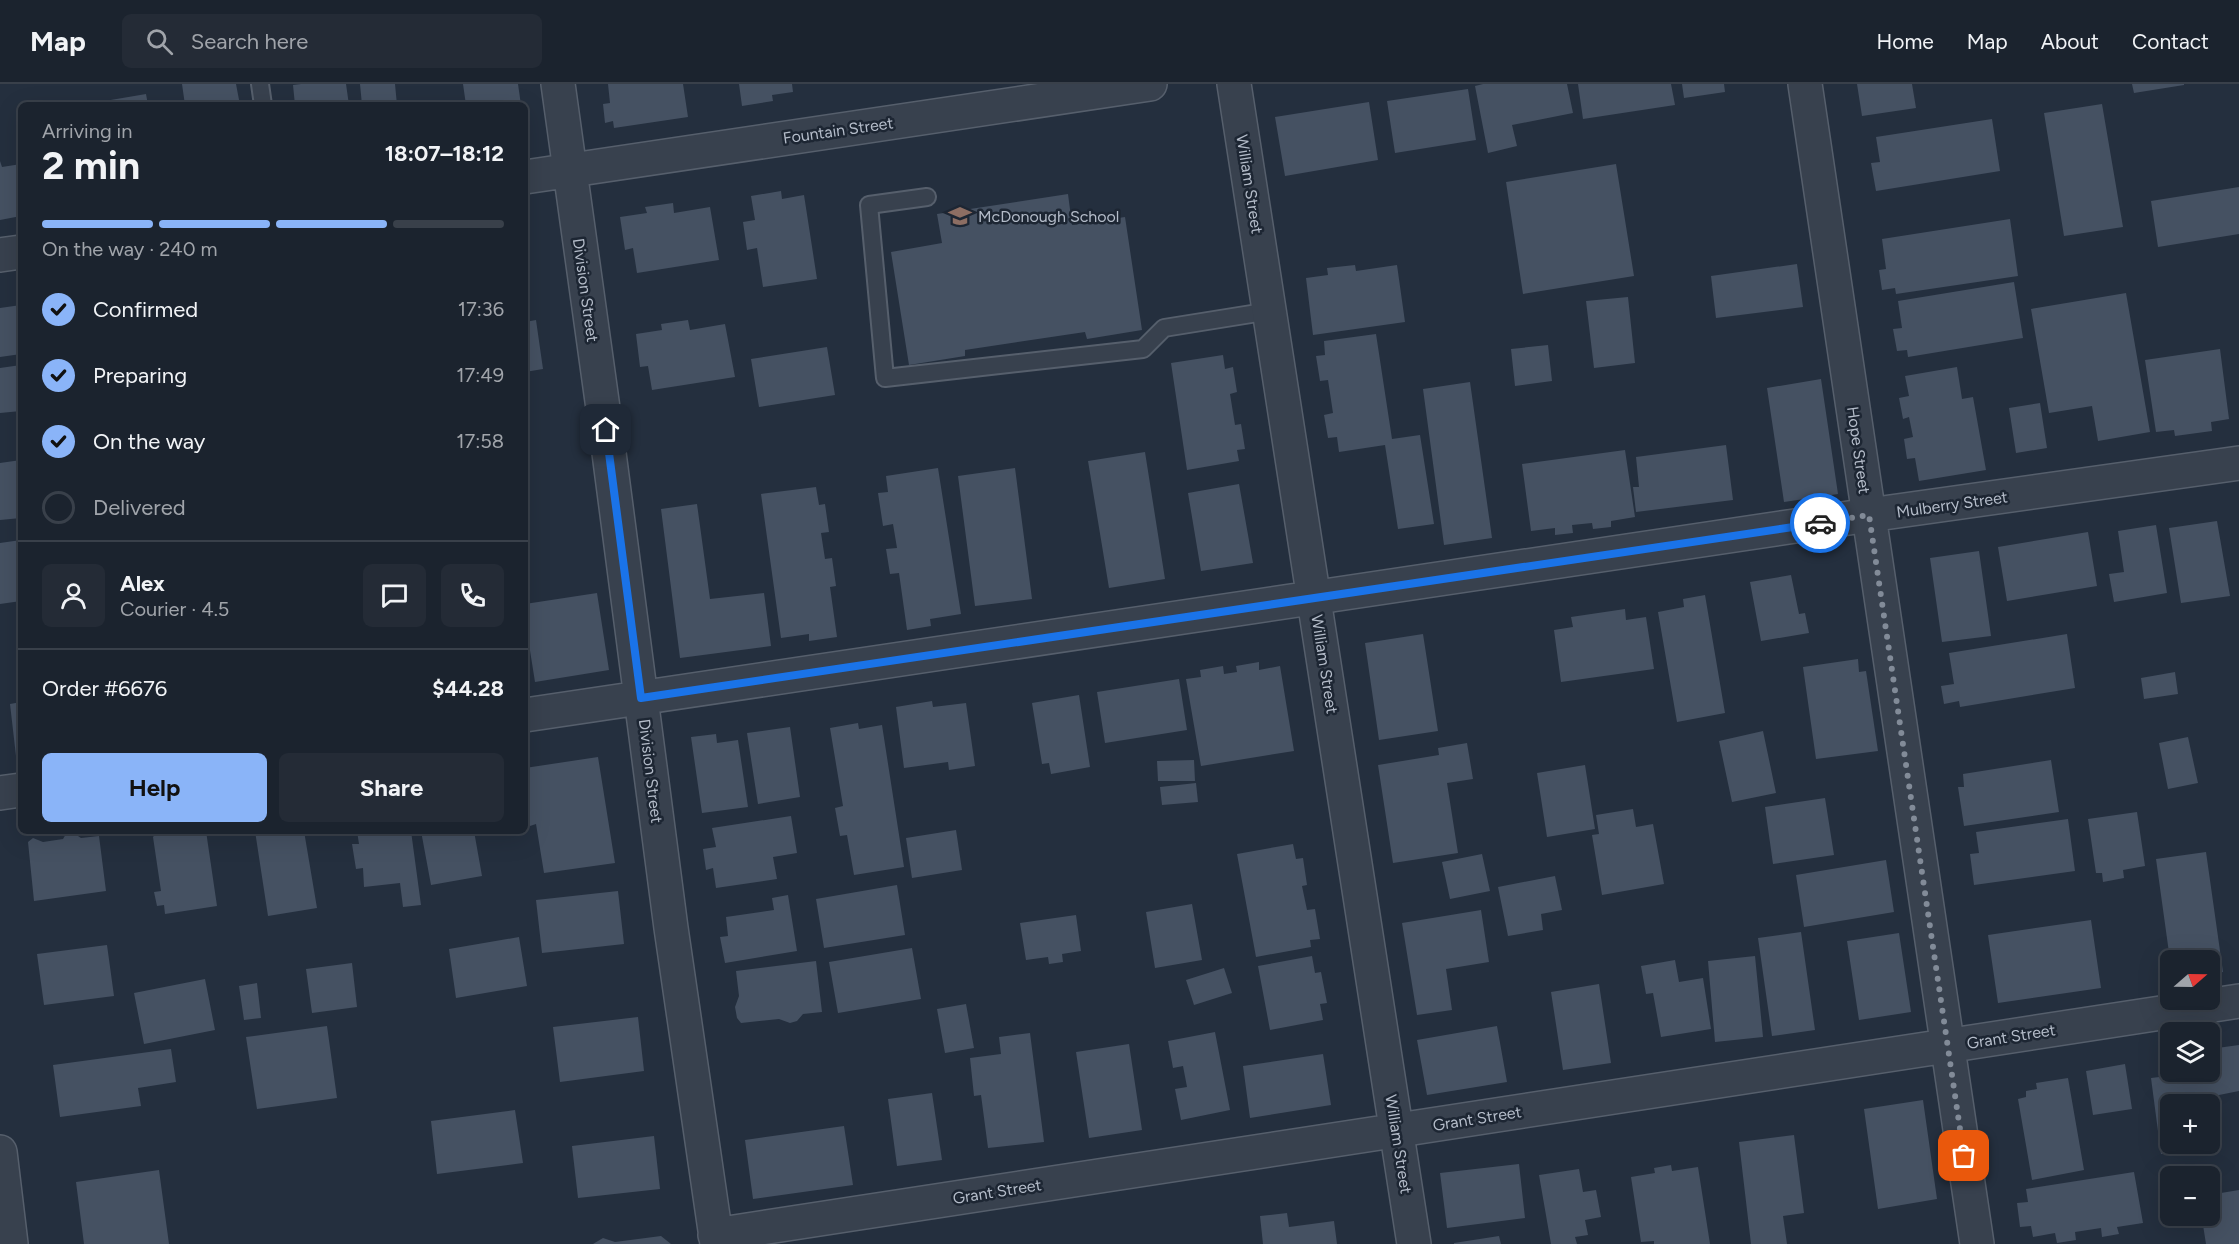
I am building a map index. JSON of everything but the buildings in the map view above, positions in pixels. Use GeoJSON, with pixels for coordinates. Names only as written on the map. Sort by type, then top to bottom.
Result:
{"type":"FeatureCollection","features":[{"type":"Feature","properties":{"kind":"street","name":"Division Street"},"geometry":{"type":"LineString","coordinates":[[558,84],[671,928],[716,1239]]}},
{"type":"Feature","properties":{"kind":"street","name":"Fountain Street"},"geometry":{"type":"LineString","coordinates":[[528,177],[1150,84]]}},
{"type":"Feature","properties":{"kind":"street","name":"William Street"},"geometry":{"type":"LineString","coordinates":[[1234,84],[1414,1244]]}},
{"type":"Feature","properties":{"kind":"street","name":"Hope Street"},"geometry":{"type":"LineString","coordinates":[[1805,84],[1977,1244]]}},
{"type":"Feature","properties":{"kind":"street"},"geometry":{"type":"LineString","coordinates":[[0,255],[18,252]]}},
{"type":"Feature","properties":{"kind":"street","name":"Mulberry Street"},"geometry":{"type":"LineString","coordinates":[[528,715],[1869,515],[2239,463]]}},
{"type":"Feature","properties":{"kind":"street"},"geometry":{"type":"LineString","coordinates":[[0,793],[18,790]]}},
{"type":"Feature","properties":{"kind":"street","name":"Grant Street"},"geometry":{"type":"LineString","coordinates":[[716,1239],[1397,1130],[2239,1001]]}},
{"type":"Feature","properties":{"kind":"street"},"geometry":{"type":"LineString","coordinates":[[0,1152],[11,1244]]}},
{"type":"Feature","properties":{"kind":"lane"},"geometry":{"type":"LineString","coordinates":[[260,84],[263,102]]}},
{"type":"Feature","properties":{"kind":"lane"},"geometry":{"type":"LineString","coordinates":[[927,197],[869,205],[885,378],[1143,350],[1164,328],[1270,311]]}},
{"type":"Feature","properties":{"kind":"way so far"},"geometry":{"type":"LineString","coordinates":[[1820,523],[1869,515],[1964,1156]]}},
{"type":"Feature","properties":{"kind":"place","name":"McDonough School"},"geometry":{"type":"Point","coordinates":[960,216]}},
{"type":"Feature","properties":{"kind":"route"},"geometry":{"type":"LineString","coordinates":[[606,430],[641,698],[1820,523]]}}]}
